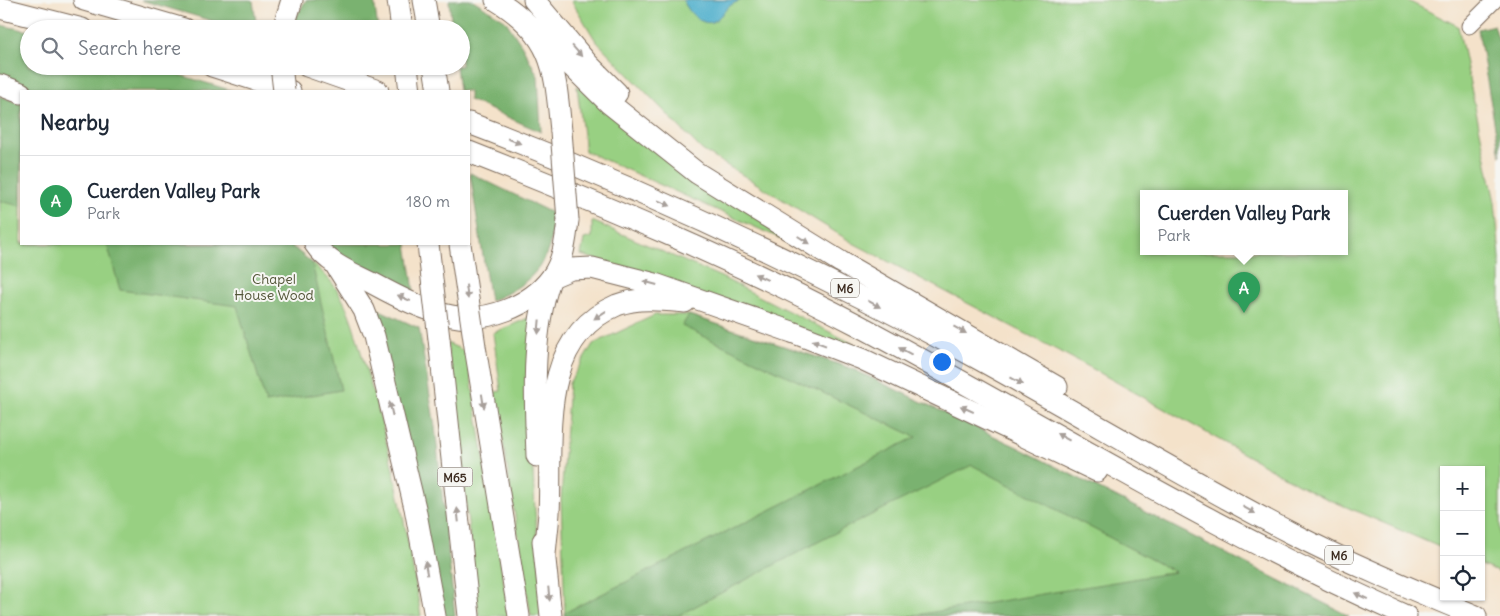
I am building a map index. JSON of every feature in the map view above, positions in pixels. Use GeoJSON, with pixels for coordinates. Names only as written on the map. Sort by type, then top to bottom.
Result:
{"type":"FeatureCollection","features":[{"type":"Feature","properties":{"kind":"highway"},"geometry":{"type":"LineString","coordinates":[[84,0],[153,20]]}},
{"type":"Feature","properties":{"kind":"highway"},"geometry":{"type":"LineString","coordinates":[[286,20],[292,0]]}},
{"type":"Feature","properties":{"kind":"highway"},"geometry":{"type":"LineString","coordinates":[[398,0],[401,20]]}},
{"type":"Feature","properties":{"kind":"highway"},"geometry":{"type":"LineString","coordinates":[[424,0],[427,20]]}},
{"type":"Feature","properties":{"kind":"highway"},"geometry":{"type":"LineString","coordinates":[[496,0],[528,22],[556,49],[580,77],[641,130],[697,173],[841,262],[1144,438],[1206,486]]}},
{"type":"Feature","properties":{"kind":"highway"},"geometry":{"type":"LineString","coordinates":[[511,0],[546,48],[552,65],[561,131],[568,220],[562,253],[551,279],[540,319],[536,355],[538,491],[551,616]]}},
{"type":"Feature","properties":{"kind":"highway"},"geometry":{"type":"LineString","coordinates":[[534,0],[588,64],[624,100],[748,205]]}},
{"type":"Feature","properties":{"kind":"highway"},"geometry":{"type":"LineString","coordinates":[[0,8],[47,20]]}},
{"type":"Feature","properties":{"kind":"highway"},"geometry":{"type":"LineString","coordinates":[[240,75],[287,90]]}},
{"type":"Feature","properties":{"kind":"highway"},"geometry":{"type":"LineString","coordinates":[[282,75],[284,90]]}},
{"type":"Feature","properties":{"kind":"highway"},"geometry":{"type":"LineString","coordinates":[[332,75],[375,90]]}},
{"type":"Feature","properties":{"kind":"highway"},"geometry":{"type":"LineString","coordinates":[[408,75],[410,90]]}},
{"type":"Feature","properties":{"kind":"highway"},"geometry":{"type":"LineString","coordinates":[[435,75],[438,90]]}},
{"type":"Feature","properties":{"kind":"highway"},"geometry":{"type":"LineString","coordinates":[[0,85],[20,93]]}},
{"type":"Feature","properties":{"kind":"highway","name":"M6"},"geometry":{"type":"LineString","coordinates":[[470,123],[558,157],[695,216],[845,288],[967,353],[1293,534],[1476,616]]}},
{"type":"Feature","properties":{"kind":"highway","name":"M6"},"geometry":{"type":"LineString","coordinates":[[470,152],[643,223],[771,282],[933,366],[1296,566],[1406,616]]}},
{"type":"Feature","properties":{"kind":"highway"},"geometry":{"type":"LineString","coordinates":[[304,245],[325,254],[382,288],[424,307],[452,316],[478,318],[497,314],[524,301],[551,279],[571,269],[592,268],[655,284],[862,359],[1296,566]]}},
{"type":"Feature","properties":{"kind":"highway","name":"M65"},"geometry":{"type":"LineString","coordinates":[[428,245],[469,616]]}},
{"type":"Feature","properties":{"kind":"highway"},"geometry":{"type":"LineString","coordinates":[[460,245],[519,616]]}},
{"type":"Feature","properties":{"kind":"highway"},"geometry":{"type":"LineString","coordinates":[[325,254],[364,310],[374,336],[415,508],[435,616]]}},
{"type":"Feature","properties":{"kind":"highway"},"geometry":{"type":"LineString","coordinates":[[545,555],[549,512],[548,457],[552,411],[562,362],[577,335],[600,315],[618,305],[637,301],[662,300],[715,305]]}},
{"type":"Feature","properties":{"kind":"street"},"geometry":{"type":"LineString","coordinates":[[1469,26],[1495,0]]}},
{"type":"Feature","properties":{"kind":"green space"},"geometry":{"type":"Polygon","coordinates":[[[141,0],[253,1],[256,20],[209,20],[141,0]]]}},
{"type":"Feature","properties":{"kind":"green space"},"geometry":{"type":"Polygon","coordinates":[[[306,0],[374,0],[377,20],[294,20],[306,0]]]}},
{"type":"Feature","properties":{"kind":"green space"},"geometry":{"type":"Polygon","coordinates":[[[449,0],[473,0],[505,20],[538,76],[541,132],[470,100],[470,90],[459,90],[457,75],[470,75],[470,20],[451,20],[449,0]]]}},
{"type":"Feature","properties":{"kind":"green space"},"geometry":{"type":"Polygon","coordinates":[[[571,0],[1406,0],[1458,26],[1495,202],[1500,258],[1500,573],[1485,567],[1485,466],[1440,466],[1440,547],[1314,493],[1093,369],[853,243],[702,150],[596,41],[571,0]]]}},
{"type":"Feature","properties":{"kind":"green space"},"geometry":{"type":"Polygon","coordinates":[[[0,25],[20,29],[20,75],[180,75],[230,90],[35,90],[0,76],[0,25]]]}},
{"type":"Feature","properties":{"kind":"green space"},"geometry":{"type":"Polygon","coordinates":[[[1494,25],[1500,44],[1500,156],[1478,29],[1494,25]]]}},
{"type":"Feature","properties":{"kind":"green space"},"geometry":{"type":"Polygon","coordinates":[[[577,86],[806,250],[585,151],[577,86]]]}},
{"type":"Feature","properties":{"kind":"green space"},"geometry":{"type":"Polygon","coordinates":[[[0,96],[20,104],[20,245],[290,245],[314,264],[336,288],[352,322],[390,455],[404,519],[421,616],[0,616],[0,96]]]}},
{"type":"Feature","properties":{"kind":"green space"},"geometry":{"type":"Polygon","coordinates":[[[0,96],[20,104],[20,206],[0,201],[0,96]]]}},
{"type":"Feature","properties":{"kind":"green space"},"geometry":{"type":"Polygon","coordinates":[[[470,173],[552,213],[550,244],[538,268],[518,287],[490,301],[470,173]]]}},
{"type":"Feature","properties":{"kind":"green space"},"geometry":{"type":"Polygon","coordinates":[[[592,221],[721,277],[919,377],[636,271],[581,255],[584,239],[592,237],[592,221]]]}},
{"type":"Feature","properties":{"kind":"green space","name":"Chapel House Wood"},"geometry":{"type":"Polygon","coordinates":[[[107,245],[290,245],[312,263],[341,390],[266,403],[237,306],[120,290],[107,245]]]}},
{"type":"Feature","properties":{"kind":"green space"},"geometry":{"type":"Polygon","coordinates":[[[329,245],[407,245],[414,291],[368,273],[336,252],[329,245]]]}},
{"type":"Feature","properties":{"kind":"green space"},"geometry":{"type":"Polygon","coordinates":[[[371,306],[419,328],[435,427],[455,616],[442,616],[371,306]]]}},
{"type":"Feature","properties":{"kind":"green space"},"geometry":{"type":"Polygon","coordinates":[[[655,315],[689,315],[850,368],[1017,447],[1349,616],[565,616],[561,500],[569,383],[593,344],[655,315]]]}},
{"type":"Feature","properties":{"kind":"green space"},"geometry":{"type":"Polygon","coordinates":[[[689,315],[850,368],[1017,447],[1349,616],[910,616],[1175,572],[972,465],[841,530],[677,616],[564,616],[564,613],[916,437],[682,326],[689,315]]]}},
{"type":"Feature","properties":{"kind":"green space"},"geometry":{"type":"Polygon","coordinates":[[[533,316],[529,389],[535,511],[544,616],[531,616],[495,392],[501,391],[493,333],[533,316]]]}},
{"type":"Feature","properties":{"kind":"green space"},"geometry":{"type":"Polygon","coordinates":[[[447,343],[467,352],[509,616],[479,616],[447,343]]]}},
{"type":"Feature","properties":{"kind":"water"},"geometry":{"type":"Polygon","coordinates":[[[683,0],[742,0],[731,5],[717,19],[709,23],[698,19],[689,11],[683,0]]]}},
{"type":"Feature","properties":{"kind":"place","name":"Cuerden Valley Park"},"geometry":{"type":"Point","coordinates":[1244,313]}}]}
